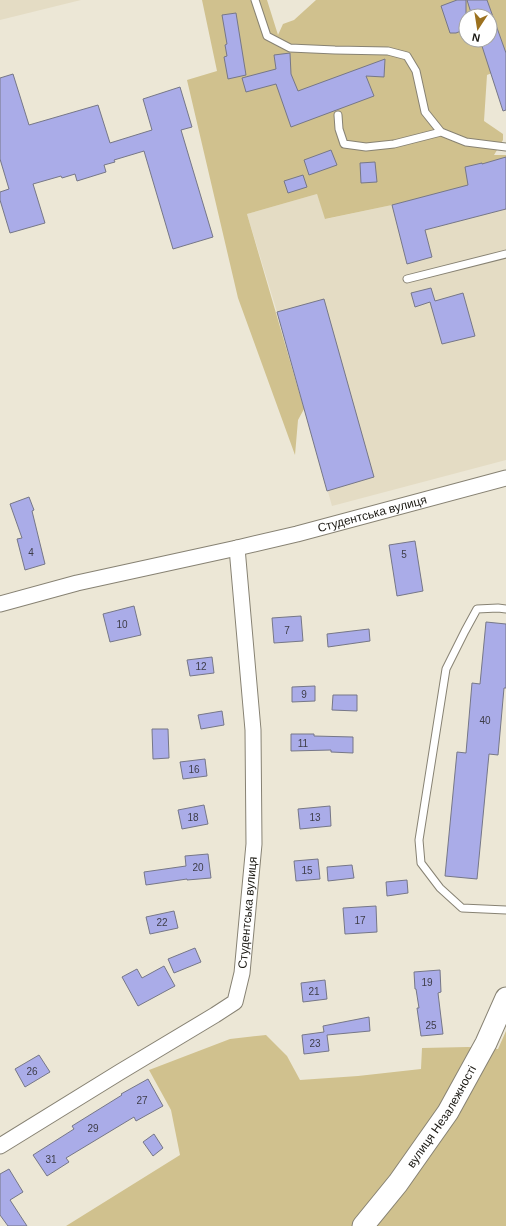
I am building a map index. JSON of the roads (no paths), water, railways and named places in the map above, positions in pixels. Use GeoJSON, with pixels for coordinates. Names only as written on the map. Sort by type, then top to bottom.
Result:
{"type":"FeatureCollection","features":[{"type":"Feature","properties":{"kind":"main road","name":"вулиця Незалежності"},"geometry":{"type":"LineString","coordinates":[[363,1226],[398,1183],[448,1112],[486,1043],[506,998]]}},
{"type":"Feature","properties":{"kind":"street","name":"Студентська вулиця"},"geometry":{"type":"LineString","coordinates":[[0,604],[77,583],[297,534],[506,478]]}},
{"type":"Feature","properties":{"kind":"street","name":"Студентська вулиця"},"geometry":{"type":"LineString","coordinates":[[0,1146],[120,1072],[215,1016],[235,1002],[242,973],[254,844],[253,730],[237,548]]}},
{"type":"Feature","properties":{"kind":"lane"},"geometry":{"type":"LineString","coordinates":[[255,0],[267,36],[290,48],[388,51],[407,56],[416,71],[425,112],[441,132],[466,142],[506,147]]}},
{"type":"Feature","properties":{"kind":"lane"},"geometry":{"type":"LineString","coordinates":[[338,115],[339,129],[344,144],[366,147],[394,144],[441,132]]}},
{"type":"Feature","properties":{"kind":"lane"},"geometry":{"type":"LineString","coordinates":[[407,279],[506,254]]}},
{"type":"Feature","properties":{"kind":"lane"},"geometry":{"type":"LineString","coordinates":[[506,610],[498,608],[477,609],[446,669],[419,840],[421,863],[440,888],[462,908],[506,910]]}}]}
